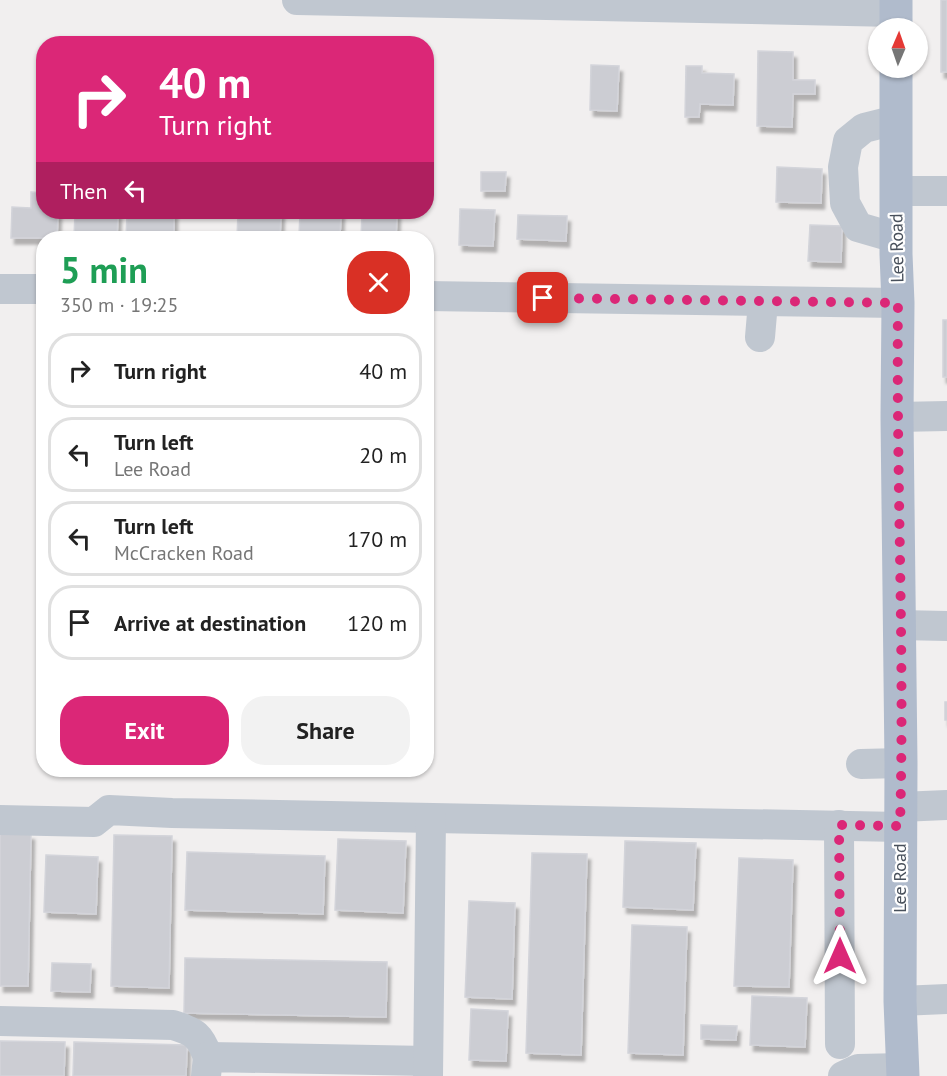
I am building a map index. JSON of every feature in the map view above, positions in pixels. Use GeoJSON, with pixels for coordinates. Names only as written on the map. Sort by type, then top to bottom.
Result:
{"type":"FeatureCollection","features":[{"type":"Feature","properties":{"kind":"main road","name":"Lee Road"},"geometry":{"type":"LineString","coordinates":[[896,78],[901,764],[900,1001],[903,1072]]}},
{"type":"Feature","properties":{"kind":"street"},"geometry":{"type":"LineString","coordinates":[[297,0],[896,13]]}},
{"type":"Feature","properties":{"kind":"street"},"geometry":{"type":"LineString","coordinates":[[896,120],[864,128],[848,141],[843,167],[845,203],[858,227],[896,238]]}},
{"type":"Feature","properties":{"kind":"street"},"geometry":{"type":"LineString","coordinates":[[896,191],[947,191]]}},
{"type":"Feature","properties":{"kind":"street"},"geometry":{"type":"LineString","coordinates":[[0,289],[36,289]]}},
{"type":"Feature","properties":{"kind":"street"},"geometry":{"type":"LineString","coordinates":[[434,297],[612,312],[764,302],[898,303]]}},
{"type":"Feature","properties":{"kind":"street"},"geometry":{"type":"LineString","coordinates":[[760,337],[764,302]]}},
{"type":"Feature","properties":{"kind":"street"},"geometry":{"type":"LineString","coordinates":[[897,417],[947,416]]}},
{"type":"Feature","properties":{"kind":"street"},"geometry":{"type":"LineString","coordinates":[[900,625],[947,626]]}},
{"type":"Feature","properties":{"kind":"street"},"geometry":{"type":"LineString","coordinates":[[861,764],[901,764]]}},
{"type":"Feature","properties":{"kind":"street"},"geometry":{"type":"LineString","coordinates":[[0,820],[94,822],[109,810],[839,825],[900,817],[947,805]]}},
{"type":"Feature","properties":{"kind":"street"},"geometry":{"type":"LineString","coordinates":[[0,1021],[173,1025],[191,1031],[202,1041],[207,1067],[428,1068],[431,818]]}},
{"type":"Feature","properties":{"kind":"street"},"geometry":{"type":"LineString","coordinates":[[839,825],[840,1044]]}},
{"type":"Feature","properties":{"kind":"street"},"geometry":{"type":"LineString","coordinates":[[900,1001],[947,999]]}},
{"type":"Feature","properties":{"kind":"street"},"geometry":{"type":"LineString","coordinates":[[843,1076],[858,1069],[903,1072]]}},
{"type":"Feature","properties":{"kind":"building"},"geometry":{"type":"Polygon","coordinates":[[[941,0],[947,0],[947,72],[941,72],[941,0]]]}},
{"type":"Feature","properties":{"kind":"building"},"geometry":{"type":"Polygon","coordinates":[[[758,51],[793,52],[793,80],[815,80],[815,94],[793,94],[792,127],[757,126],[758,51]]]}},
{"type":"Feature","properties":{"kind":"building"},"geometry":{"type":"Polygon","coordinates":[[[591,65],[619,66],[617,111],[590,110],[591,65]]]}},
{"type":"Feature","properties":{"kind":"building"},"geometry":{"type":"Polygon","coordinates":[[[686,66],[702,66],[702,73],[734,74],[733,105],[700,104],[699,117],[685,117],[686,66]]]}},
{"type":"Feature","properties":{"kind":"building"},"geometry":{"type":"Polygon","coordinates":[[[777,167],[822,169],[821,203],[776,202],[777,167]]]}},
{"type":"Feature","properties":{"kind":"building"},"geometry":{"type":"Polygon","coordinates":[[[481,172],[506,172],[505,191],[481,191],[481,172]]]}},
{"type":"Feature","properties":{"kind":"building"},"geometry":{"type":"Polygon","coordinates":[[[31,192],[36,192],[36,219],[58,219],[57,231],[36,231],[36,238],[11,238],[12,207],[31,208],[31,192]]]}},
{"type":"Feature","properties":{"kind":"building"},"geometry":{"type":"Polygon","coordinates":[[[460,209],[495,210],[493,246],[459,245],[460,209]]]}},
{"type":"Feature","properties":{"kind":"building"},"geometry":{"type":"Polygon","coordinates":[[[518,215],[567,216],[566,241],[517,239],[518,215]]]}},
{"type":"Feature","properties":{"kind":"building"},"geometry":{"type":"Polygon","coordinates":[[[75,219],[118,219],[117,231],[74,231],[75,219]]]}},
{"type":"Feature","properties":{"kind":"building"},"geometry":{"type":"Polygon","coordinates":[[[127,219],[174,219],[174,231],[126,231],[127,219]]]}},
{"type":"Feature","properties":{"kind":"building"},"geometry":{"type":"Polygon","coordinates":[[[238,219],[281,219],[280,231],[237,231],[238,219]]]}},
{"type":"Feature","properties":{"kind":"building"},"geometry":{"type":"Polygon","coordinates":[[[300,219],[341,219],[340,231],[299,231],[300,219]]]}},
{"type":"Feature","properties":{"kind":"building"},"geometry":{"type":"Polygon","coordinates":[[[362,219],[397,219],[396,231],[361,231],[362,219]]]}},
{"type":"Feature","properties":{"kind":"building"},"geometry":{"type":"Polygon","coordinates":[[[810,225],[842,226],[841,262],[808,261],[810,225]]]}},
{"type":"Feature","properties":{"kind":"building"},"geometry":{"type":"Polygon","coordinates":[[[943,320],[947,320],[947,377],[943,377],[943,320]]]}},
{"type":"Feature","properties":{"kind":"building"},"geometry":{"type":"Polygon","coordinates":[[[945,702],[947,702],[947,720],[945,720],[945,702]]]}},
{"type":"Feature","properties":{"kind":"building"},"geometry":{"type":"Polygon","coordinates":[[[0,833],[31,834],[28,986],[0,986],[0,833]]]}},
{"type":"Feature","properties":{"kind":"building"},"geometry":{"type":"Polygon","coordinates":[[[114,835],[172,836],[169,988],[111,986],[114,835]]]}},
{"type":"Feature","properties":{"kind":"building"},"geometry":{"type":"Polygon","coordinates":[[[338,839],[406,841],[403,913],[335,910],[338,839]]]}},
{"type":"Feature","properties":{"kind":"building"},"geometry":{"type":"Polygon","coordinates":[[[625,841],[696,843],[693,910],[623,907],[625,841]]]}},
{"type":"Feature","properties":{"kind":"building"},"geometry":{"type":"Polygon","coordinates":[[[187,852],[325,856],[323,914],[185,910],[187,852]]]}},
{"type":"Feature","properties":{"kind":"building"},"geometry":{"type":"Polygon","coordinates":[[[532,853],[587,854],[581,1055],[526,1053],[532,853]]]}},
{"type":"Feature","properties":{"kind":"building"},"geometry":{"type":"Polygon","coordinates":[[[46,855],[98,857],[96,914],[44,912],[46,855]]]}},
{"type":"Feature","properties":{"kind":"building"},"geometry":{"type":"Polygon","coordinates":[[[739,858],[793,860],[789,987],[734,986],[739,858]]]}},
{"type":"Feature","properties":{"kind":"building"},"geometry":{"type":"Polygon","coordinates":[[[469,901],[515,903],[512,999],[465,997],[469,901]]]}},
{"type":"Feature","properties":{"kind":"building"},"geometry":{"type":"Polygon","coordinates":[[[632,925],[687,927],[683,1055],[628,1053],[632,925]]]}},
{"type":"Feature","properties":{"kind":"building"},"geometry":{"type":"Polygon","coordinates":[[[185,958],[387,962],[386,1017],[184,1013],[185,958]]]}},
{"type":"Feature","properties":{"kind":"building"},"geometry":{"type":"Polygon","coordinates":[[[52,963],[91,964],[90,992],[51,991],[52,963]]]}},
{"type":"Feature","properties":{"kind":"building"},"geometry":{"type":"Polygon","coordinates":[[[752,996],[807,998],[805,1047],[750,1045],[752,996]]]}},
{"type":"Feature","properties":{"kind":"building"},"geometry":{"type":"Polygon","coordinates":[[[471,1009],[508,1011],[506,1061],[469,1060],[471,1009]]]}},
{"type":"Feature","properties":{"kind":"building"},"geometry":{"type":"Polygon","coordinates":[[[701,1025],[737,1026],[736,1040],[701,1039],[701,1025]]]}},
{"type":"Feature","properties":{"kind":"building"},"geometry":{"type":"Polygon","coordinates":[[[0,1041],[65,1042],[64,1076],[0,1076],[0,1041]]]}},
{"type":"Feature","properties":{"kind":"building"},"geometry":{"type":"Polygon","coordinates":[[[74,1042],[187,1045],[186,1076],[73,1076],[74,1042]]]}},
{"type":"Feature","properties":{"kind":"route"},"geometry":{"type":"LineString","coordinates":[[543,298],[898,303],[900,826],[839,825],[840,956]]}}]}
